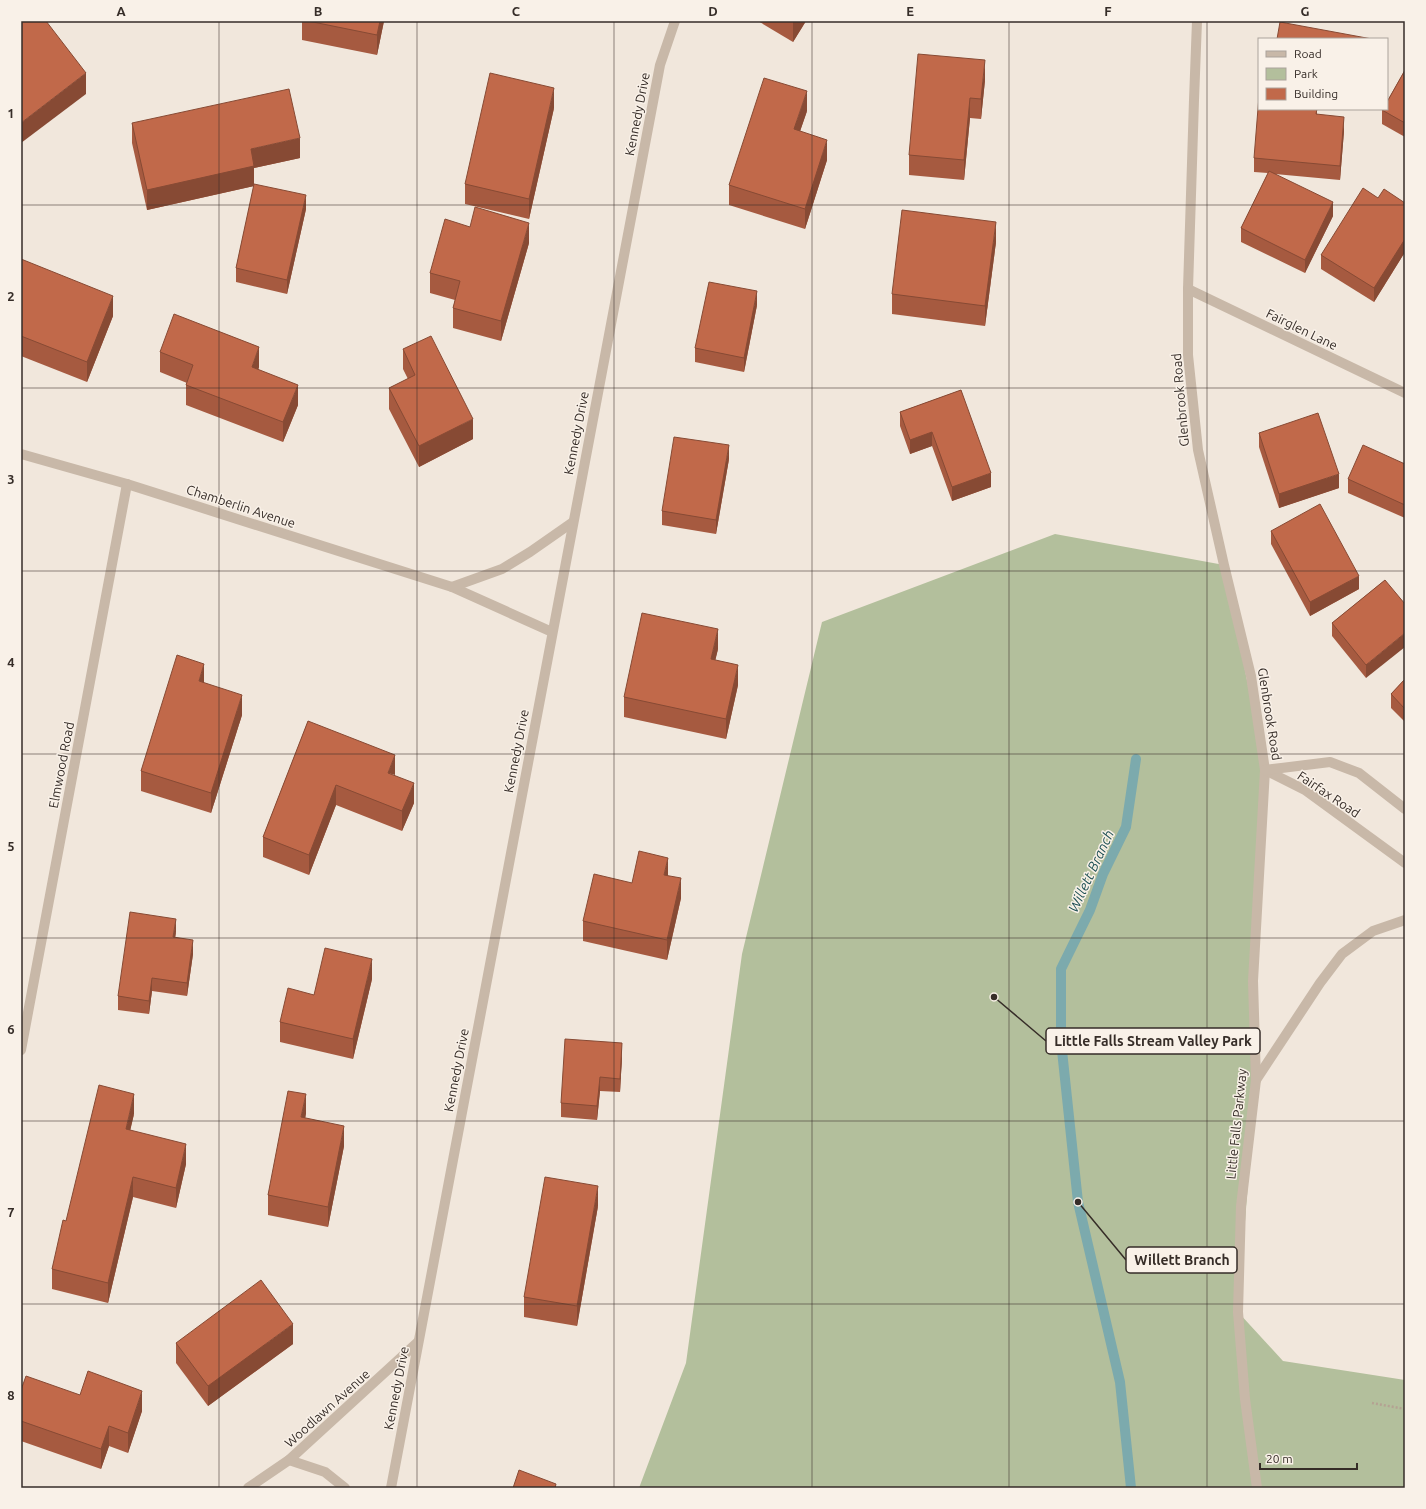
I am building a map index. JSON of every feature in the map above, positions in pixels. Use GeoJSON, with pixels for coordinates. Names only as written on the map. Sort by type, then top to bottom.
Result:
{"type":"FeatureCollection","features":[{"type":"Feature","properties":{"kind":"street","name":"Kennedy Drive"},"geometry":{"type":"LineString","coordinates":[[391,1488],[660,65],[675,21]]}},
{"type":"Feature","properties":{"kind":"street","name":"Glenbrook Road"},"geometry":{"type":"LineString","coordinates":[[1197,21],[1188,289],[1188,355],[1198,450],[1251,676],[1265,770]]}},
{"type":"Feature","properties":{"kind":"street","name":"Fairglen Lane"},"geometry":{"type":"LineString","coordinates":[[1188,289],[1405,393]]}},
{"type":"Feature","properties":{"kind":"street","name":"Chamberlin Avenue"},"geometry":{"type":"LineString","coordinates":[[21,454],[127,484],[452,587],[552,632]]}},
{"type":"Feature","properties":{"kind":"street","name":"Elmwood Road"},"geometry":{"type":"LineString","coordinates":[[21,1050],[127,484]]}},
{"type":"Feature","properties":{"kind":"street"},"geometry":{"type":"LineString","coordinates":[[452,587],[502,569],[530,552],[573,522]]}},
{"type":"Feature","properties":{"kind":"street","name":"Fairfax Road"},"geometry":{"type":"LineString","coordinates":[[1265,770],[1330,762],[1359,773],[1405,810]]}},
{"type":"Feature","properties":{"kind":"street","name":"Fairfax Road"},"geometry":{"type":"LineString","coordinates":[[1265,770],[1304,790],[1405,863]]}},
{"type":"Feature","properties":{"kind":"street","name":"Little Falls Parkway"},"geometry":{"type":"LineString","coordinates":[[1256,1486],[1245,1399],[1238,1312],[1241,1206],[1256,1080],[1253,981],[1265,770]]}},
{"type":"Feature","properties":{"kind":"street"},"geometry":{"type":"LineString","coordinates":[[1256,1080],[1320,983],[1342,954],[1373,931],[1405,920]]}},
{"type":"Feature","properties":{"kind":"street","name":"Woodlawn Avenue"},"geometry":{"type":"LineString","coordinates":[[248,1488],[289,1460],[418,1342]]}},
{"type":"Feature","properties":{"kind":"street"},"geometry":{"type":"LineString","coordinates":[[289,1460],[325,1472],[345,1488]]}},
{"type":"Feature","properties":{"kind":"path"},"geometry":{"type":"LineString","coordinates":[[1372,1403],[1405,1409]]}},
{"type":"Feature","properties":{"kind":"green space"},"geometry":{"type":"Polygon","coordinates":[[[1055,534],[1224,565],[1265,770],[1259,870],[1256,1080],[1238,1312],[1283,1361],[1405,1380],[1405,1488],[639,1488],[686,1363],[742,954],[822,622],[1055,534]]]}},
{"type":"Feature","properties":{"kind":"building"},"geometry":{"type":"Polygon","coordinates":[[[21,21],[46,21],[86,73],[21,123],[21,21]]]}},
{"type":"Feature","properties":{"kind":"building"},"geometry":{"type":"Polygon","coordinates":[[[308,21],[380,21],[377,35],[308,21]]]}},
{"type":"Feature","properties":{"kind":"building"},"geometry":{"type":"Polygon","coordinates":[[[1280,22],[1367,38],[1277,38],[1280,22]]]}},
{"type":"Feature","properties":{"kind":"building"},"geometry":{"type":"Polygon","coordinates":[[[918,54],[985,60],[981,99],[970,98],[964,160],[909,155],[918,54]]]}},
{"type":"Feature","properties":{"kind":"building"},"geometry":{"type":"Polygon","coordinates":[[[1405,70],[1405,123],[1382,110],[1388,110],[1388,100],[1405,70]]]}},
{"type":"Feature","properties":{"kind":"building"},"geometry":{"type":"Polygon","coordinates":[[[490,73],[554,88],[529,199],[465,184],[490,73]]]}},
{"type":"Feature","properties":{"kind":"building"},"geometry":{"type":"Polygon","coordinates":[[[764,78],[807,91],[794,129],[827,140],[805,209],[729,185],[764,78]]]}},
{"type":"Feature","properties":{"kind":"building"},"geometry":{"type":"Polygon","coordinates":[[[289,89],[300,138],[251,149],[254,166],[147,190],[132,123],[289,89]]]}},
{"type":"Feature","properties":{"kind":"building"},"geometry":{"type":"Polygon","coordinates":[[[1258,108],[1258,110],[1317,110],[1316,114],[1344,117],[1340,166],[1254,158],[1258,108]]]}},
{"type":"Feature","properties":{"kind":"building"},"geometry":{"type":"Polygon","coordinates":[[[1269,171],[1333,202],[1305,260],[1241,228],[1269,171]]]}},
{"type":"Feature","properties":{"kind":"building"},"geometry":{"type":"Polygon","coordinates":[[[254,184],[306,195],[287,280],[236,268],[254,184]]]}},
{"type":"Feature","properties":{"kind":"building"},"geometry":{"type":"Polygon","coordinates":[[[1363,188],[1378,198],[1384,189],[1405,203],[1405,239],[1374,288],[1321,255],[1363,188]]]}},
{"type":"Feature","properties":{"kind":"building"},"geometry":{"type":"Polygon","coordinates":[[[475,207],[529,223],[501,321],[453,308],[460,281],[430,273],[445,219],[470,227],[475,207]]]}},
{"type":"Feature","properties":{"kind":"building"},"geometry":{"type":"Polygon","coordinates":[[[902,210],[996,222],[985,306],[892,294],[902,210]]]}},
{"type":"Feature","properties":{"kind":"building"},"geometry":{"type":"Polygon","coordinates":[[[21,259],[113,296],[87,362],[21,336],[21,259]]]}},
{"type":"Feature","properties":{"kind":"building"},"geometry":{"type":"Polygon","coordinates":[[[709,282],[757,291],[744,358],[695,348],[709,282]]]}},
{"type":"Feature","properties":{"kind":"building"},"geometry":{"type":"Polygon","coordinates":[[[174,314],[259,347],[252,367],[298,385],[283,422],[186,385],[193,365],[160,352],[174,314]]]}},
{"type":"Feature","properties":{"kind":"building"},"geometry":{"type":"Polygon","coordinates":[[[431,336],[473,419],[419,446],[389,388],[415,375],[403,349],[431,336]]]}},
{"type":"Feature","properties":{"kind":"building"},"geometry":{"type":"Polygon","coordinates":[[[961,390],[991,473],[952,487],[932,432],[910,440],[900,412],[961,390]]]}},
{"type":"Feature","properties":{"kind":"building"},"geometry":{"type":"Polygon","coordinates":[[[1318,413],[1339,474],[1279,494],[1259,433],[1318,413]]]}},
{"type":"Feature","properties":{"kind":"building"},"geometry":{"type":"Polygon","coordinates":[[[674,437],[729,445],[716,520],[662,511],[674,437]]]}},
{"type":"Feature","properties":{"kind":"building"},"geometry":{"type":"Polygon","coordinates":[[[1363,445],[1405,464],[1405,505],[1348,479],[1363,445]]]}},
{"type":"Feature","properties":{"kind":"building"},"geometry":{"type":"Polygon","coordinates":[[[1320,504],[1359,576],[1310,602],[1271,531],[1320,504]]]}},
{"type":"Feature","properties":{"kind":"building"},"geometry":{"type":"Polygon","coordinates":[[[1385,580],[1405,604],[1405,633],[1366,665],[1332,623],[1385,580]]]}},
{"type":"Feature","properties":{"kind":"building"},"geometry":{"type":"Polygon","coordinates":[[[642,613],[718,629],[711,659],[738,665],[726,719],[624,697],[642,613]]]}},
{"type":"Feature","properties":{"kind":"building"},"geometry":{"type":"Polygon","coordinates":[[[177,655],[204,664],[199,681],[242,695],[211,793],[141,771],[177,655]]]}},
{"type":"Feature","properties":{"kind":"building"},"geometry":{"type":"Polygon","coordinates":[[[1405,679],[1405,709],[1391,694],[1405,679]]]}},
{"type":"Feature","properties":{"kind":"building"},"geometry":{"type":"Polygon","coordinates":[[[308,721],[395,755],[388,773],[414,783],[402,811],[336,785],[309,855],[263,837],[308,721]]]}},
{"type":"Feature","properties":{"kind":"building"},"geometry":{"type":"Polygon","coordinates":[[[639,851],[668,858],[664,875],[681,878],[667,940],[583,921],[594,874],[632,883],[639,851]]]}},
{"type":"Feature","properties":{"kind":"building"},"geometry":{"type":"Polygon","coordinates":[[[130,912],[176,919],[173,937],[193,940],[187,983],[152,978],[149,1001],[118,996],[130,912]]]}},
{"type":"Feature","properties":{"kind":"building"},"geometry":{"type":"Polygon","coordinates":[[[325,948],[372,959],[353,1039],[280,1022],[288,988],[314,995],[325,948]]]}},
{"type":"Feature","properties":{"kind":"building"},"geometry":{"type":"Polygon","coordinates":[[[565,1039],[622,1043],[620,1079],[600,1077],[597,1106],[561,1103],[565,1039]]]}},
{"type":"Feature","properties":{"kind":"building"},"geometry":{"type":"Polygon","coordinates":[[[99,1085],[134,1094],[126,1129],[186,1144],[176,1188],[133,1177],[108,1283],[52,1269],[63,1220],[66,1221],[99,1085]]]}},
{"type":"Feature","properties":{"kind":"building"},"geometry":{"type":"Polygon","coordinates":[[[288,1091],[306,1094],[301,1117],[344,1126],[328,1207],[268,1195],[288,1091]]]}},
{"type":"Feature","properties":{"kind":"building"},"geometry":{"type":"Polygon","coordinates":[[[545,1177],[598,1186],[577,1306],[524,1297],[545,1177]]]}},
{"type":"Feature","properties":{"kind":"building"},"geometry":{"type":"Polygon","coordinates":[[[261,1280],[293,1324],[208,1386],[176,1343],[261,1280]]]}},
{"type":"Feature","properties":{"kind":"building"},"geometry":{"type":"Polygon","coordinates":[[[88,1371],[142,1391],[128,1433],[109,1426],[101,1449],[21,1421],[21,1390],[26,1376],[80,1395],[88,1371]]]}},
{"type":"Feature","properties":{"kind":"building"},"geometry":{"type":"Polygon","coordinates":[[[519,1470],[556,1484],[555,1488],[513,1488],[519,1470]]]}},
{"type":"Feature","properties":{"kind":"waterway","name":"Willett Branch"},"geometry":{"type":"LineString","coordinates":[[1131,1488],[1120,1382],[1078,1202],[1061,1041],[1061,969],[1090,910],[1103,874],[1126,827],[1136,759]]}},
{"type":"Feature","properties":{"kind":"place","name":"Little Falls Stream Valley Park"},"geometry":{"type":"Point","coordinates":[994,997]}},
{"type":"Feature","properties":{"kind":"place","name":"Willett Branch"},"geometry":{"type":"Point","coordinates":[1078,1202]}}]}
